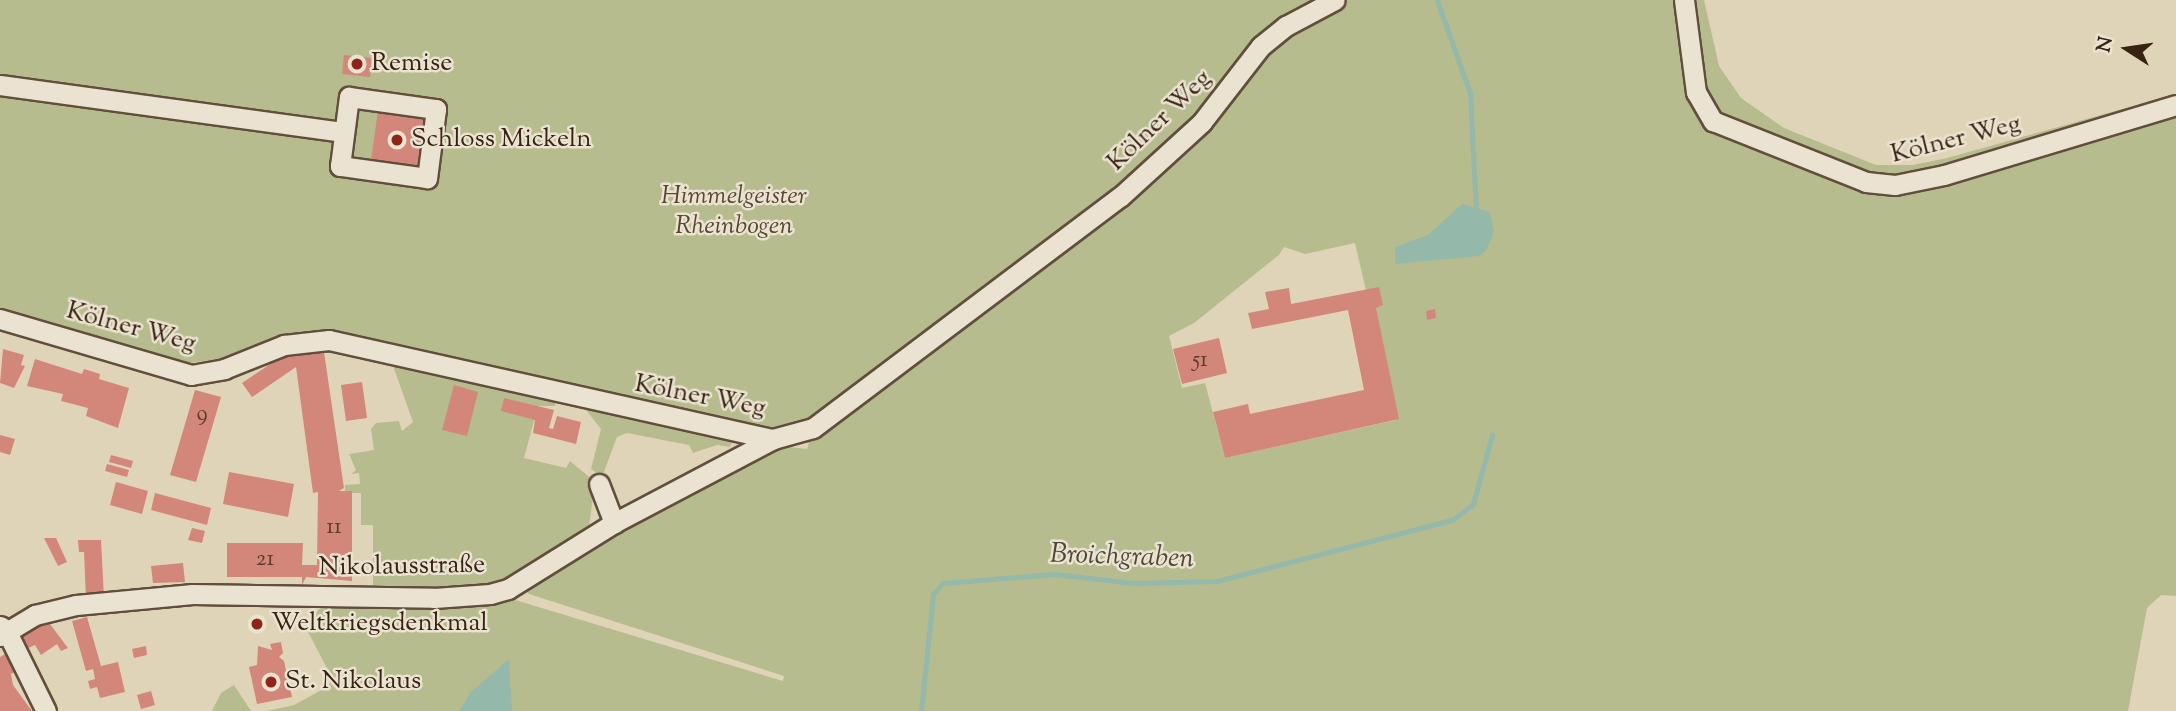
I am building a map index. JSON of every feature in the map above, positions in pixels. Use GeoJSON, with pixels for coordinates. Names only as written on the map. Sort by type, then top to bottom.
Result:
{"type":"FeatureCollection","features":[{"type":"Feature","properties":{"kind":"street","name":"Kölner Weg"},"geometry":{"type":"LineString","coordinates":[[0,319],[191,375],[224,369],[284,345],[329,340],[773,439],[813,428],[1120,197],[1202,122],[1261,46],[1286,26],[1335,0]]}},
{"type":"Feature","properties":{"kind":"street","name":"Kölner Weg"},"geometry":{"type":"LineString","coordinates":[[1685,0],[1696,92],[1713,121],[1866,182],[1895,186],[1944,175],[2176,104]]}},
{"type":"Feature","properties":{"kind":"street"},"geometry":{"type":"LineString","coordinates":[[0,85],[344,132]]}},
{"type":"Feature","properties":{"kind":"street"},"geometry":{"type":"LineString","coordinates":[[349,97],[436,108],[427,178],[340,166],[344,132],[349,97]]}},
{"type":"Feature","properties":{"kind":"street","name":"Nikolausstraße"},"geometry":{"type":"LineString","coordinates":[[2,631],[35,615],[76,605],[192,594],[434,598],[490,594],[508,589],[614,523],[773,439]]}},
{"type":"Feature","properties":{"kind":"street"},"geometry":{"type":"LineString","coordinates":[[599,484],[614,523]]}},
{"type":"Feature","properties":{"kind":"street"},"geometry":{"type":"LineString","coordinates":[[2,631],[46,711]]}},
{"type":"Feature","properties":{"kind":"green space","name":"Himmelgeister Rheinbogen"},"geometry":{"type":"Polygon","coordinates":[[[0,0],[1679,0],[1701,110],[1870,194],[1890,192],[2176,109],[2176,596],[2161,595],[2147,608],[2128,711],[267,711],[294,705],[329,686],[331,676],[305,626],[320,608],[341,604],[512,599],[783,681],[784,676],[529,594],[524,587],[707,483],[768,453],[789,447],[807,449],[809,443],[800,441],[1156,163],[808,428],[768,434],[355,341],[173,365],[0,314],[0,0]],[[1355,243],[1305,254],[1284,247],[1279,255],[1194,323],[1169,336],[1182,388],[1205,383],[1225,458],[1396,420],[1355,243]]]}},
{"type":"Feature","properties":{"kind":"green space"},"geometry":{"type":"Polygon","coordinates":[[[1689,0],[1704,0],[1719,66],[1741,98],[1784,128],[1876,165],[1913,165],[1947,158],[2176,94],[2176,100],[1944,171],[1878,179],[1722,115],[1707,96],[1698,72],[1689,0]]]}},
{"type":"Feature","properties":{"kind":"green space"},"geometry":{"type":"Polygon","coordinates":[[[391,360],[558,393],[555,406],[538,406],[524,458],[566,468],[570,461],[595,482],[588,534],[516,578],[479,590],[373,589],[373,525],[361,525],[361,493],[345,493],[345,485],[360,484],[359,473],[351,474],[356,470],[349,454],[374,450],[371,429],[376,423],[399,421],[402,431],[413,422],[391,360]]]}},
{"type":"Feature","properties":{"kind":"green space"},"geometry":{"type":"Polygon","coordinates":[[[582,405],[728,437],[732,442],[730,447],[717,445],[693,453],[689,445],[627,433],[617,437],[602,477],[591,469],[601,429],[582,405]]]}},
{"type":"Feature","properties":{"kind":"green space"},"geometry":{"type":"Polygon","coordinates":[[[234,685],[251,711],[212,711],[221,693],[234,685]]]}},
{"type":"Feature","properties":{"kind":"shaded area"},"geometry":{"type":"Polygon","coordinates":[[[1462,204],[1490,212],[1494,232],[1486,251],[1479,256],[1395,264],[1395,247],[1428,235],[1462,204]]]}},
{"type":"Feature","properties":{"kind":"shaded area"},"geometry":{"type":"Polygon","coordinates":[[[509,659],[512,711],[459,711],[471,692],[509,659]]]}},
{"type":"Feature","properties":{"kind":"building","name":"Remise"},"geometry":{"type":"Polygon","coordinates":[[[344,55],[372,58],[370,77],[342,74],[344,55]]]}},
{"type":"Feature","properties":{"kind":"building","name":"Schloss Mickeln"},"geometry":{"type":"Polygon","coordinates":[[[378,111],[426,118],[419,166],[371,160],[378,111]]]}},
{"type":"Feature","properties":{"kind":"building"},"geometry":{"type":"Polygon","coordinates":[[[1379,287],[1383,305],[1376,308],[1399,419],[1225,458],[1213,412],[1248,404],[1250,414],[1364,390],[1348,310],[1252,329],[1248,313],[1269,309],[1265,292],[1289,288],[1291,304],[1379,287]]]}},
{"type":"Feature","properties":{"kind":"building"},"geometry":{"type":"Polygon","coordinates":[[[1435,309],[1436,318],[1427,320],[1426,311],[1435,309]]]}},
{"type":"Feature","properties":{"kind":"building"},"geometry":{"type":"Polygon","coordinates":[[[1219,338],[1227,373],[1182,384],[1173,349],[1219,338]]]}},
{"type":"Feature","properties":{"kind":"building"},"geometry":{"type":"Polygon","coordinates":[[[3,349],[24,355],[21,365],[25,366],[14,388],[0,383],[3,349]]]}},
{"type":"Feature","properties":{"kind":"building"},"geometry":{"type":"Polygon","coordinates":[[[324,352],[344,488],[339,491],[352,491],[352,581],[306,577],[302,585],[302,577],[227,577],[227,543],[303,543],[302,565],[317,565],[318,492],[313,493],[296,367],[252,397],[242,383],[279,358],[324,352]]]}},
{"type":"Feature","properties":{"kind":"building"},"geometry":{"type":"Polygon","coordinates":[[[35,359],[82,374],[84,369],[100,374],[99,379],[129,388],[118,428],[86,416],[88,408],[61,401],[63,394],[27,386],[35,359]]]}},
{"type":"Feature","properties":{"kind":"building"},"geometry":{"type":"Polygon","coordinates":[[[362,382],[367,418],[346,421],[341,385],[362,382]]]}},
{"type":"Feature","properties":{"kind":"building"},"geometry":{"type":"Polygon","coordinates":[[[454,385],[478,392],[467,436],[442,430],[454,385]]]}},
{"type":"Feature","properties":{"kind":"building"},"geometry":{"type":"Polygon","coordinates":[[[195,390],[221,397],[196,482],[170,475],[195,390]]]}},
{"type":"Feature","properties":{"kind":"building"},"geometry":{"type":"Polygon","coordinates":[[[504,398],[554,410],[549,428],[553,429],[557,416],[581,422],[576,444],[533,433],[535,420],[501,411],[504,398]]]}},
{"type":"Feature","properties":{"kind":"building"},"geometry":{"type":"Polygon","coordinates":[[[0,435],[15,439],[10,455],[0,452],[0,435]]]}},
{"type":"Feature","properties":{"kind":"building"},"geometry":{"type":"Polygon","coordinates":[[[111,455],[133,461],[131,468],[109,462],[111,455]]]}},
{"type":"Feature","properties":{"kind":"building"},"geometry":{"type":"Polygon","coordinates":[[[107,464],[129,470],[127,477],[105,471],[107,464]]]}},
{"type":"Feature","properties":{"kind":"building"},"geometry":{"type":"Polygon","coordinates":[[[229,472],[294,484],[288,517],[223,504],[229,472]]]}},
{"type":"Feature","properties":{"kind":"building"},"geometry":{"type":"Polygon","coordinates":[[[116,482],[148,491],[142,514],[110,505],[116,482]]]}},
{"type":"Feature","properties":{"kind":"building"},"geometry":{"type":"Polygon","coordinates":[[[155,493],[211,508],[207,525],[151,510],[155,493]]]}},
{"type":"Feature","properties":{"kind":"building"},"geometry":{"type":"Polygon","coordinates":[[[192,528],[205,531],[202,543],[188,540],[192,528]]]}},
{"type":"Feature","properties":{"kind":"building"},"geometry":{"type":"Polygon","coordinates":[[[44,538],[56,538],[67,562],[58,566],[44,538]]]}},
{"type":"Feature","properties":{"kind":"building"},"geometry":{"type":"Polygon","coordinates":[[[78,540],[101,540],[104,598],[86,599],[84,552],[79,552],[78,540]]]}},
{"type":"Feature","properties":{"kind":"building"},"geometry":{"type":"Polygon","coordinates":[[[183,563],[185,582],[153,583],[151,566],[183,563]]]}},
{"type":"Feature","properties":{"kind":"building"},"geometry":{"type":"Polygon","coordinates":[[[87,617],[101,666],[118,662],[125,692],[100,698],[97,687],[90,689],[88,681],[95,679],[93,669],[86,671],[72,621],[87,617]]]}},
{"type":"Feature","properties":{"kind":"building"},"geometry":{"type":"Polygon","coordinates":[[[47,620],[68,648],[61,651],[57,644],[41,655],[35,645],[26,649],[18,632],[47,620]]]}},
{"type":"Feature","properties":{"kind":"building","name":"St. Nikolaus"},"geometry":{"type":"Polygon","coordinates":[[[281,642],[283,653],[279,657],[284,661],[292,697],[257,704],[249,667],[257,665],[258,646],[272,650],[270,644],[281,642]]]}},
{"type":"Feature","properties":{"kind":"building"},"geometry":{"type":"Polygon","coordinates":[[[146,646],[147,655],[134,658],[132,649],[146,646]]]}},
{"type":"Feature","properties":{"kind":"building"},"geometry":{"type":"Polygon","coordinates":[[[9,652],[19,670],[11,674],[13,685],[32,711],[0,711],[0,657],[9,652]]]}},
{"type":"Feature","properties":{"kind":"building"},"geometry":{"type":"Polygon","coordinates":[[[151,691],[155,705],[141,709],[137,695],[151,691]]]}},
{"type":"Feature","properties":{"kind":"waterway","name":"Broichgraben"},"geometry":{"type":"LineString","coordinates":[[1437,0],[1470,93],[1476,211]]}},
{"type":"Feature","properties":{"kind":"waterway","name":"Broichgraben"},"geometry":{"type":"LineString","coordinates":[[921,711],[933,594],[943,583],[1054,574],[1133,583],[1217,581],[1452,520],[1473,504],[1492,435]]}},
{"type":"Feature","properties":{"kind":"place","name":"Remise"},"geometry":{"type":"Point","coordinates":[357,64]}},
{"type":"Feature","properties":{"kind":"place","name":"Schloss Mickeln"},"geometry":{"type":"Point","coordinates":[397,140]}},
{"type":"Feature","properties":{"kind":"place","name":"Weltkriegsdenkmal"},"geometry":{"type":"Point","coordinates":[257,624]}},
{"type":"Feature","properties":{"kind":"place","name":"St. Nikolaus"},"geometry":{"type":"Point","coordinates":[271,682]}}]}
